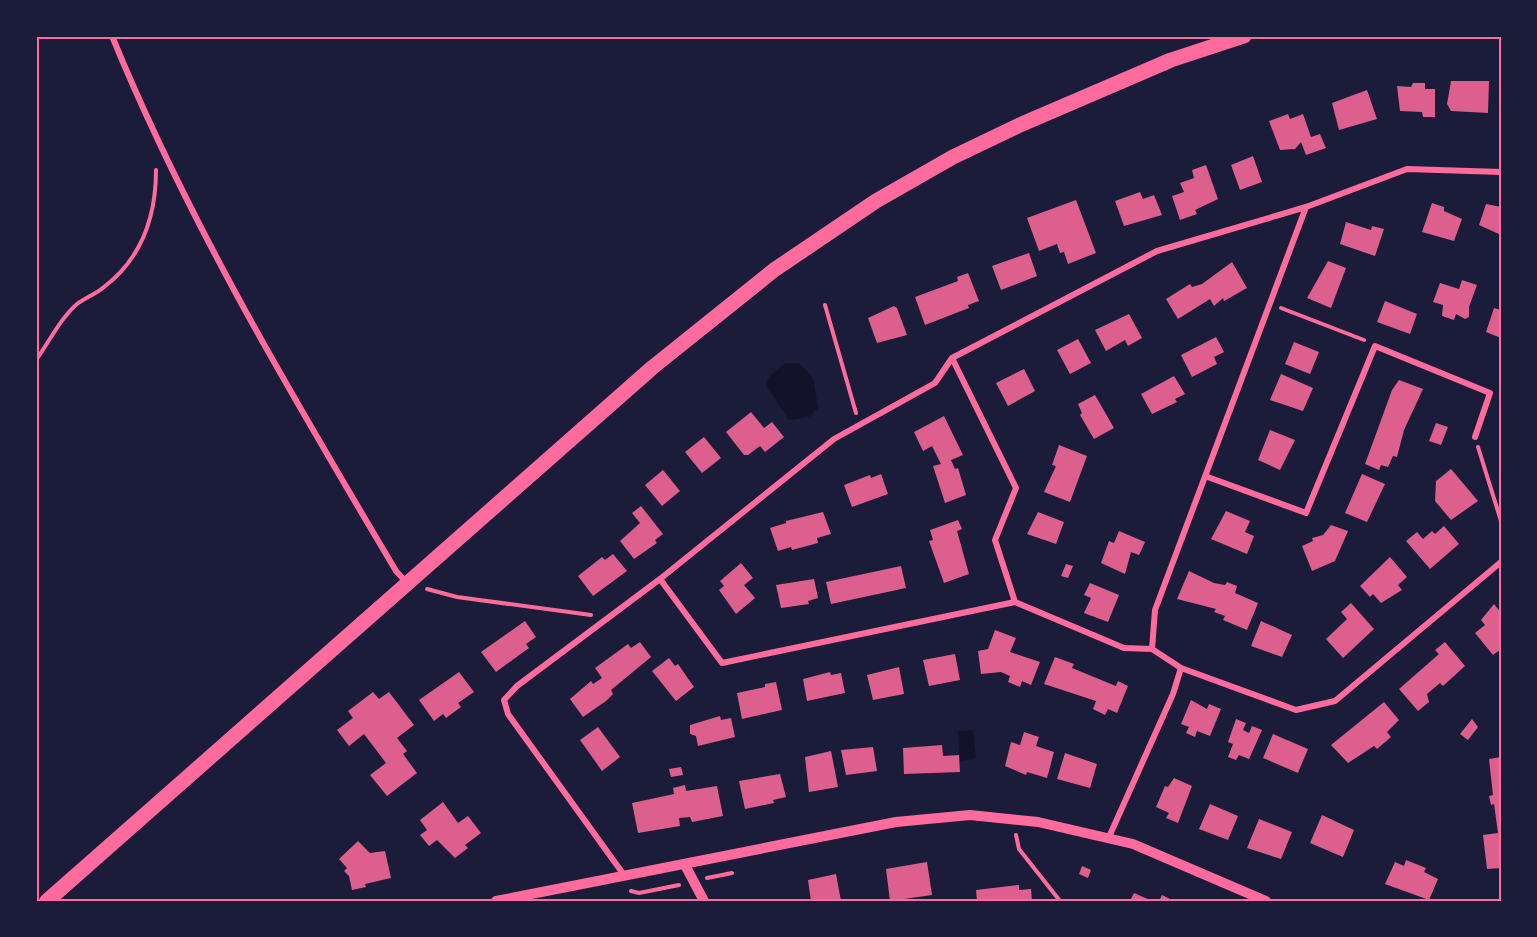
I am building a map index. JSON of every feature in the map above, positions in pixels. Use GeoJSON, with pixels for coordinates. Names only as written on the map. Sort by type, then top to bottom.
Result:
{"type":"FeatureCollection","features":[{"type":"Feature","properties":{"kind":"main road"},"geometry":{"type":"LineString","coordinates":[[47,901],[653,367],[774,270],[876,201],[954,157],[1022,124],[1171,60],[1244,36]]}},
{"type":"Feature","properties":{"kind":"street"},"geometry":{"type":"LineString","coordinates":[[112,36],[216,258],[320,442],[396,571],[408,584]]}},
{"type":"Feature","properties":{"kind":"street"},"geometry":{"type":"LineString","coordinates":[[624,875],[508,714],[504,700],[517,686],[660,579],[834,439],[935,383],[952,358],[1157,251],[1306,207],[1407,169],[1501,172]]}},
{"type":"Feature","properties":{"kind":"street"},"geometry":{"type":"LineString","coordinates":[[1152,648],[1155,610],[1306,207]]}},
{"type":"Feature","properties":{"kind":"street"},"geometry":{"type":"LineString","coordinates":[[1205,476],[1306,513],[1375,346],[1490,393],[1475,437]]}},
{"type":"Feature","properties":{"kind":"street"},"geometry":{"type":"LineString","coordinates":[[952,358],[1016,488],[995,540],[1015,602]]}},
{"type":"Feature","properties":{"kind":"street"},"geometry":{"type":"LineString","coordinates":[[660,579],[722,663],[1015,602],[1124,648],[1152,648],[1181,668],[1296,710],[1335,701],[1501,562]]}},
{"type":"Feature","properties":{"kind":"street"},"geometry":{"type":"LineString","coordinates":[[1109,837],[1173,694],[1181,668]]}},
{"type":"Feature","properties":{"kind":"street"},"geometry":{"type":"LineString","coordinates":[[496,901],[896,822],[970,815],[1109,837],[1133,844],[1266,901]]}},
{"type":"Feature","properties":{"kind":"street"},"geometry":{"type":"LineString","coordinates":[[685,865],[704,901]]}},
{"type":"Feature","properties":{"kind":"path"},"geometry":{"type":"LineString","coordinates":[[36,360],[71,311],[105,286],[144,242],[155,197],[159,139]]}},
{"type":"Feature","properties":{"kind":"path"},"geometry":{"type":"LineString","coordinates":[[825,305],[859,425]]}},
{"type":"Feature","properties":{"kind":"path"},"geometry":{"type":"LineString","coordinates":[[1271,305],[1358,336],[1375,346]]}},
{"type":"Feature","properties":{"kind":"path"},"geometry":{"type":"LineString","coordinates":[[1475,437],[1501,521]]}},
{"type":"Feature","properties":{"kind":"path"},"geometry":{"type":"LineString","coordinates":[[408,584],[457,597],[610,617]]}},
{"type":"Feature","properties":{"kind":"path"},"geometry":{"type":"LineString","coordinates":[[1013,820],[1018,849],[1060,901]]}},
{"type":"Feature","properties":{"kind":"shaded area"},"geometry":{"type":"Polygon","coordinates":[[[785,363],[799,363],[813,378],[818,408],[809,417],[789,420],[766,386],[769,377],[785,363]]]}},
{"type":"Feature","properties":{"kind":"shaded area"},"geometry":{"type":"Polygon","coordinates":[[[973,730],[976,759],[960,761],[958,731],[973,730]]]}},
{"type":"Feature","properties":{"kind":"building"},"geometry":{"type":"Polygon","coordinates":[[[1451,81],[1489,81],[1488,113],[1451,111],[1447,104],[1451,81]]]}},
{"type":"Feature","properties":{"kind":"building"},"geometry":{"type":"Polygon","coordinates":[[[1413,83],[1425,83],[1425,89],[1435,89],[1435,117],[1423,117],[1422,112],[1400,111],[1397,86],[1411,87],[1413,83]]]}},
{"type":"Feature","properties":{"kind":"building"},"geometry":{"type":"Polygon","coordinates":[[[1367,90],[1377,119],[1339,130],[1332,103],[1367,90]]]}},
{"type":"Feature","properties":{"kind":"building"},"geometry":{"type":"Polygon","coordinates":[[[1288,114],[1290,119],[1303,114],[1311,137],[1320,134],[1326,148],[1306,155],[1301,142],[1295,149],[1280,150],[1269,121],[1288,114]]]}},
{"type":"Feature","properties":{"kind":"building"},"geometry":{"type":"Polygon","coordinates":[[[1253,156],[1262,182],[1240,190],[1231,165],[1253,156]]]}},
{"type":"Feature","properties":{"kind":"building"},"geometry":{"type":"Polygon","coordinates":[[[1206,165],[1218,199],[1195,210],[1197,214],[1180,220],[1172,196],[1184,192],[1180,183],[1194,178],[1192,170],[1206,165]]]}},
{"type":"Feature","properties":{"kind":"building"},"geometry":{"type":"Polygon","coordinates":[[[1140,192],[1143,199],[1154,195],[1162,215],[1124,226],[1115,201],[1140,192]]]}},
{"type":"Feature","properties":{"kind":"building"},"geometry":{"type":"Polygon","coordinates":[[[1076,200],[1096,253],[1068,264],[1064,252],[1060,253],[1057,244],[1039,251],[1027,218],[1076,200]]]}},
{"type":"Feature","properties":{"kind":"building"},"geometry":{"type":"Polygon","coordinates":[[[1432,203],[1444,207],[1444,211],[1462,219],[1454,241],[1422,232],[1432,203]]]}},
{"type":"Feature","properties":{"kind":"building"},"geometry":{"type":"Polygon","coordinates":[[[1486,204],[1501,207],[1501,235],[1479,225],[1486,204]]]}},
{"type":"Feature","properties":{"kind":"building"},"geometry":{"type":"Polygon","coordinates":[[[1346,222],[1371,230],[1372,226],[1384,229],[1375,256],[1340,244],[1346,222]]]}},
{"type":"Feature","properties":{"kind":"building"},"geometry":{"type":"Polygon","coordinates":[[[1029,253],[1037,276],[1001,290],[992,266],[1029,253]]]}},
{"type":"Feature","properties":{"kind":"building"},"geometry":{"type":"Polygon","coordinates":[[[1328,261],[1346,268],[1331,308],[1307,298],[1328,261]]]}},
{"type":"Feature","properties":{"kind":"building"},"geometry":{"type":"Polygon","coordinates":[[[1232,262],[1247,288],[1224,301],[1223,298],[1214,306],[1210,299],[1178,319],[1166,299],[1190,284],[1192,287],[1202,284],[1232,262]]]}},
{"type":"Feature","properties":{"kind":"building"},"geometry":{"type":"Polygon","coordinates":[[[968,273],[979,301],[968,305],[969,308],[925,325],[915,297],[958,281],[957,277],[968,273]]]}},
{"type":"Feature","properties":{"kind":"building"},"geometry":{"type":"Polygon","coordinates":[[[1462,280],[1477,285],[1469,307],[1469,317],[1465,319],[1456,314],[1454,320],[1442,316],[1443,305],[1433,302],[1440,283],[1459,289],[1462,280]]]}},
{"type":"Feature","properties":{"kind":"building"},"geometry":{"type":"Polygon","coordinates":[[[1385,301],[1417,314],[1410,334],[1377,322],[1385,301]]]}},
{"type":"Feature","properties":{"kind":"building"},"geometry":{"type":"Polygon","coordinates":[[[894,306],[897,308],[907,335],[877,343],[868,318],[894,306]]]}},
{"type":"Feature","properties":{"kind":"building"},"geometry":{"type":"Polygon","coordinates":[[[1494,308],[1501,310],[1501,338],[1486,332],[1494,308]]]}},
{"type":"Feature","properties":{"kind":"building"},"geometry":{"type":"Polygon","coordinates":[[[1129,314],[1142,338],[1128,346],[1125,340],[1106,351],[1095,330],[1129,314]]]}},
{"type":"Feature","properties":{"kind":"building"},"geometry":{"type":"Polygon","coordinates":[[[1216,337],[1224,352],[1214,357],[1217,364],[1192,377],[1181,355],[1216,337]]]}},
{"type":"Feature","properties":{"kind":"building"},"geometry":{"type":"Polygon","coordinates":[[[1078,339],[1091,363],[1070,374],[1057,350],[1078,339]]]}},
{"type":"Feature","properties":{"kind":"building"},"geometry":{"type":"Polygon","coordinates":[[[1294,342],[1319,352],[1310,374],[1285,364],[1294,342]]]}},
{"type":"Feature","properties":{"kind":"building"},"geometry":{"type":"Polygon","coordinates":[[[1024,369],[1035,391],[1008,406],[996,383],[1024,369]]]}},
{"type":"Feature","properties":{"kind":"building"},"geometry":{"type":"Polygon","coordinates":[[[1281,374],[1313,388],[1303,411],[1270,400],[1281,374]]]}},
{"type":"Feature","properties":{"kind":"building"},"geometry":{"type":"Polygon","coordinates":[[[1174,376],[1185,394],[1175,399],[1177,402],[1152,414],[1141,394],[1174,376]]]}},
{"type":"Feature","properties":{"kind":"building"},"geometry":{"type":"Polygon","coordinates":[[[1399,380],[1423,389],[1404,430],[1397,457],[1393,456],[1388,467],[1381,465],[1379,470],[1365,464],[1392,390],[1399,380]]]}},
{"type":"Feature","properties":{"kind":"building"},"geometry":{"type":"Polygon","coordinates":[[[1095,395],[1114,428],[1094,439],[1080,415],[1082,413],[1078,404],[1095,395]]]}},
{"type":"Feature","properties":{"kind":"building"},"geometry":{"type":"Polygon","coordinates":[[[751,412],[764,428],[772,422],[784,437],[765,452],[760,446],[748,455],[744,455],[726,432],[751,412]]]}},
{"type":"Feature","properties":{"kind":"building"},"geometry":{"type":"Polygon","coordinates":[[[944,416],[963,455],[951,460],[955,469],[958,468],[966,495],[945,503],[933,466],[941,464],[932,446],[923,451],[914,432],[944,416]]]}},
{"type":"Feature","properties":{"kind":"building"},"geometry":{"type":"Polygon","coordinates":[[[1436,423],[1448,427],[1441,445],[1429,441],[1436,423]]]}},
{"type":"Feature","properties":{"kind":"building"},"geometry":{"type":"Polygon","coordinates":[[[1270,430],[1295,440],[1280,470],[1258,460],[1270,430]]]}},
{"type":"Feature","properties":{"kind":"building"},"geometry":{"type":"Polygon","coordinates":[[[704,437],[721,458],[702,473],[685,452],[704,437]]]}},
{"type":"Feature","properties":{"kind":"building"},"geometry":{"type":"Polygon","coordinates":[[[1059,445],[1087,456],[1070,502],[1044,492],[1056,466],[1052,465],[1059,445]]]}},
{"type":"Feature","properties":{"kind":"building"},"geometry":{"type":"Polygon","coordinates":[[[1451,469],[1478,501],[1451,520],[1435,501],[1436,481],[1451,469]]]}},
{"type":"Feature","properties":{"kind":"building"},"geometry":{"type":"Polygon","coordinates":[[[663,470],[680,491],[662,506],[645,485],[663,470]]]}},
{"type":"Feature","properties":{"kind":"building"},"geometry":{"type":"Polygon","coordinates":[[[881,474],[888,494],[852,507],[844,485],[870,475],[871,478],[881,474]]]}},
{"type":"Feature","properties":{"kind":"building"},"geometry":{"type":"Polygon","coordinates":[[[1362,474],[1385,484],[1367,522],[1345,513],[1362,474]]]}},
{"type":"Feature","properties":{"kind":"building"},"geometry":{"type":"Polygon","coordinates":[[[641,506],[663,534],[655,540],[657,543],[634,559],[620,541],[640,523],[632,513],[641,506]]]}},
{"type":"Feature","properties":{"kind":"building"},"geometry":{"type":"Polygon","coordinates":[[[1226,511],[1250,521],[1245,532],[1254,536],[1247,554],[1211,539],[1226,511]]]}},
{"type":"Feature","properties":{"kind":"building"},"geometry":{"type":"Polygon","coordinates":[[[823,512],[831,534],[817,538],[818,543],[778,551],[770,528],[786,523],[786,521],[823,512]]]}},
{"type":"Feature","properties":{"kind":"building"},"geometry":{"type":"Polygon","coordinates":[[[1038,512],[1064,522],[1056,544],[1027,534],[1038,512]]]}},
{"type":"Feature","properties":{"kind":"building"},"geometry":{"type":"Polygon","coordinates":[[[958,520],[962,529],[957,531],[969,574],[944,583],[929,541],[933,540],[930,530],[958,520]]]}},
{"type":"Feature","properties":{"kind":"building"},"geometry":{"type":"Polygon","coordinates":[[[1331,525],[1348,531],[1335,561],[1312,571],[1302,546],[1313,541],[1312,538],[1323,535],[1331,525]]]}},
{"type":"Feature","properties":{"kind":"building"},"geometry":{"type":"Polygon","coordinates":[[[1444,526],[1459,544],[1430,569],[1406,541],[1417,532],[1423,539],[1432,531],[1435,534],[1444,526]]]}},
{"type":"Feature","properties":{"kind":"building"},"geometry":{"type":"Polygon","coordinates":[[[1119,531],[1145,542],[1139,555],[1131,552],[1125,574],[1101,563],[1109,541],[1114,543],[1119,531]]]}},
{"type":"Feature","properties":{"kind":"building"},"geometry":{"type":"Polygon","coordinates":[[[613,554],[627,571],[593,596],[578,576],[602,557],[605,560],[613,554]]]}},
{"type":"Feature","properties":{"kind":"building"},"geometry":{"type":"Polygon","coordinates":[[[1390,557],[1407,577],[1398,585],[1402,590],[1381,603],[1373,594],[1370,597],[1360,586],[1390,557]]]}},
{"type":"Feature","properties":{"kind":"building"},"geometry":{"type":"Polygon","coordinates":[[[741,563],[753,578],[744,585],[755,598],[736,614],[719,590],[724,586],[720,581],[741,563]]]}},
{"type":"Feature","properties":{"kind":"building"},"geometry":{"type":"Polygon","coordinates":[[[1066,564],[1073,566],[1068,578],[1061,576],[1066,564]]]}},
{"type":"Feature","properties":{"kind":"building"},"geometry":{"type":"Polygon","coordinates":[[[901,566],[906,588],[831,604],[826,582],[901,566]]]}},
{"type":"Feature","properties":{"kind":"building"},"geometry":{"type":"Polygon","coordinates":[[[1189,571],[1214,583],[1225,585],[1227,582],[1237,586],[1235,593],[1258,603],[1247,630],[1223,620],[1225,616],[1214,612],[1216,609],[1177,599],[1189,571]]]}},
{"type":"Feature","properties":{"kind":"building"},"geometry":{"type":"Polygon","coordinates":[[[814,579],[818,598],[808,601],[809,604],[781,608],[776,585],[814,579]]]}},
{"type":"Feature","properties":{"kind":"building"},"geometry":{"type":"Polygon","coordinates":[[[1090,583],[1119,595],[1108,622],[1084,613],[1091,598],[1084,595],[1090,583]]]}},
{"type":"Feature","properties":{"kind":"building"},"geometry":{"type":"Polygon","coordinates":[[[1351,603],[1374,629],[1343,658],[1326,639],[1347,619],[1341,612],[1351,603]]]}},
{"type":"Feature","properties":{"kind":"building"},"geometry":{"type":"Polygon","coordinates":[[[1494,604],[1501,613],[1501,649],[1493,655],[1475,633],[1485,625],[1481,620],[1494,604]]]}},
{"type":"Feature","properties":{"kind":"building"},"geometry":{"type":"Polygon","coordinates":[[[525,621],[536,637],[526,644],[529,648],[496,672],[481,652],[525,621]]]}},
{"type":"Feature","properties":{"kind":"building"},"geometry":{"type":"Polygon","coordinates":[[[1261,621],[1292,635],[1282,657],[1251,646],[1261,621]]]}},
{"type":"Feature","properties":{"kind":"building"},"geometry":{"type":"Polygon","coordinates":[[[995,630],[1016,638],[1010,652],[1040,662],[1031,685],[1022,681],[1020,687],[1008,682],[1010,676],[1001,672],[981,674],[978,651],[988,649],[995,630]]]}},
{"type":"Feature","properties":{"kind":"building"},"geometry":{"type":"Polygon","coordinates":[[[640,642],[651,657],[611,690],[613,694],[606,701],[583,717],[570,699],[591,681],[593,684],[602,678],[595,668],[628,644],[631,648],[640,642]]]}},
{"type":"Feature","properties":{"kind":"building"},"geometry":{"type":"Polygon","coordinates":[[[1445,642],[1465,666],[1443,686],[1440,683],[1427,694],[1429,702],[1418,711],[1399,689],[1439,654],[1435,650],[1445,642]]]}},
{"type":"Feature","properties":{"kind":"building"},"geometry":{"type":"Polygon","coordinates":[[[955,654],[960,680],[929,686],[923,660],[955,654]]]}},
{"type":"Feature","properties":{"kind":"building"},"geometry":{"type":"Polygon","coordinates":[[[1055,657],[1074,664],[1072,668],[1116,686],[1118,681],[1128,686],[1117,713],[1108,709],[1105,715],[1093,709],[1096,701],[1044,684],[1055,657]]]}},
{"type":"Feature","properties":{"kind":"building"},"geometry":{"type":"Polygon","coordinates":[[[669,658],[675,666],[678,664],[694,687],[676,701],[652,671],[669,658]]]}},
{"type":"Feature","properties":{"kind":"building"},"geometry":{"type":"Polygon","coordinates":[[[899,667],[904,694],[873,700],[867,675],[899,667]]]}},
{"type":"Feature","properties":{"kind":"building"},"geometry":{"type":"Polygon","coordinates":[[[459,672],[474,692],[458,703],[461,707],[446,718],[443,714],[434,721],[419,700],[459,672]]]}},
{"type":"Feature","properties":{"kind":"building"},"geometry":{"type":"Polygon","coordinates":[[[830,672],[831,675],[841,673],[845,693],[807,701],[803,679],[830,672]]]}},
{"type":"Feature","properties":{"kind":"building"},"geometry":{"type":"Polygon","coordinates":[[[776,682],[782,710],[742,719],[737,693],[765,687],[765,684],[776,682]]]}},
{"type":"Feature","properties":{"kind":"building"},"geometry":{"type":"Polygon","coordinates":[[[373,692],[379,699],[389,692],[414,725],[397,738],[407,751],[403,754],[417,773],[387,796],[370,775],[386,763],[364,734],[349,746],[337,730],[353,718],[348,711],[373,692]]]}},
{"type":"Feature","properties":{"kind":"building"},"geometry":{"type":"Polygon","coordinates":[[[1191,700],[1207,709],[1209,704],[1221,709],[1210,736],[1197,731],[1195,737],[1186,733],[1189,727],[1181,724],[1191,700]]]}},
{"type":"Feature","properties":{"kind":"building"},"geometry":{"type":"Polygon","coordinates":[[[1384,702],[1399,720],[1387,732],[1391,737],[1377,749],[1374,746],[1348,763],[1331,745],[1384,702]]]}},
{"type":"Feature","properties":{"kind":"building"},"geometry":{"type":"Polygon","coordinates":[[[720,716],[721,720],[731,718],[735,737],[698,746],[696,736],[690,734],[690,725],[720,716]]]}},
{"type":"Feature","properties":{"kind":"building"},"geometry":{"type":"Polygon","coordinates":[[[1236,719],[1246,723],[1243,730],[1249,733],[1252,726],[1262,730],[1249,759],[1239,755],[1236,760],[1228,757],[1233,744],[1228,742],[1236,719]]]}},
{"type":"Feature","properties":{"kind":"building"},"geometry":{"type":"Polygon","coordinates":[[[1472,719],[1478,727],[1468,740],[1460,734],[1472,719]]]}},
{"type":"Feature","properties":{"kind":"building"},"geometry":{"type":"Polygon","coordinates":[[[598,727],[620,757],[602,771],[580,740],[598,727]]]}},
{"type":"Feature","properties":{"kind":"building"},"geometry":{"type":"Polygon","coordinates":[[[1024,732],[1039,737],[1036,746],[1054,752],[1047,778],[1027,772],[1026,775],[1005,766],[1011,742],[1020,745],[1024,732]]]}},
{"type":"Feature","properties":{"kind":"building"},"geometry":{"type":"Polygon","coordinates":[[[1273,734],[1308,749],[1298,773],[1263,758],[1273,734]]]}},
{"type":"Feature","properties":{"kind":"building"},"geometry":{"type":"Polygon","coordinates":[[[942,745],[943,756],[959,755],[960,772],[904,774],[903,748],[942,745]]]}},
{"type":"Feature","properties":{"kind":"building"},"geometry":{"type":"Polygon","coordinates":[[[873,747],[877,771],[846,775],[841,750],[873,747]]]}},
{"type":"Feature","properties":{"kind":"building"},"geometry":{"type":"Polygon","coordinates":[[[831,751],[838,787],[809,792],[805,757],[831,751]]]}},
{"type":"Feature","properties":{"kind":"building"},"geometry":{"type":"Polygon","coordinates":[[[1065,753],[1097,764],[1090,788],[1057,779],[1065,753]]]}},
{"type":"Feature","properties":{"kind":"building"},"geometry":{"type":"Polygon","coordinates":[[[1501,757],[1501,868],[1487,869],[1483,835],[1498,833],[1494,804],[1491,805],[1489,796],[1493,795],[1489,759],[1501,757]]]}},
{"type":"Feature","properties":{"kind":"building"},"geometry":{"type":"Polygon","coordinates":[[[681,767],[683,775],[671,777],[669,769],[681,767]]]}},
{"type":"Feature","properties":{"kind":"building"},"geometry":{"type":"Polygon","coordinates":[[[780,774],[786,797],[773,800],[774,803],[745,809],[739,781],[780,774]]]}},
{"type":"Feature","properties":{"kind":"building"},"geometry":{"type":"Polygon","coordinates":[[[1174,778],[1192,786],[1178,823],[1166,818],[1169,813],[1156,807],[1165,786],[1168,787],[1174,778]]]}},
{"type":"Feature","properties":{"kind":"building"},"geometry":{"type":"Polygon","coordinates":[[[685,785],[686,791],[717,786],[723,816],[692,822],[690,817],[679,818],[680,826],[638,833],[632,803],[674,794],[673,788],[685,785]]]}},
{"type":"Feature","properties":{"kind":"building"},"geometry":{"type":"Polygon","coordinates":[[[443,802],[458,823],[468,816],[481,833],[465,845],[468,848],[455,858],[437,840],[429,846],[420,835],[427,830],[420,820],[443,802]]]}},
{"type":"Feature","properties":{"kind":"building"},"geometry":{"type":"Polygon","coordinates":[[[1210,804],[1238,816],[1228,840],[1199,829],[1210,804]]]}},
{"type":"Feature","properties":{"kind":"building"},"geometry":{"type":"Polygon","coordinates":[[[1322,815],[1354,830],[1343,857],[1310,843],[1322,815]]]}},
{"type":"Feature","properties":{"kind":"building"},"geometry":{"type":"Polygon","coordinates":[[[1259,819],[1292,832],[1281,859],[1247,848],[1259,819]]]}},
{"type":"Feature","properties":{"kind":"building"},"geometry":{"type":"Polygon","coordinates":[[[358,841],[370,853],[385,851],[391,878],[365,884],[366,887],[352,890],[349,876],[344,871],[347,868],[339,859],[358,841]]]}},
{"type":"Feature","properties":{"kind":"building"},"geometry":{"type":"Polygon","coordinates":[[[1406,860],[1426,868],[1424,872],[1438,879],[1429,900],[1385,884],[1395,862],[1404,866],[1406,860]]]}},
{"type":"Feature","properties":{"kind":"building"},"geometry":{"type":"Polygon","coordinates":[[[927,862],[932,895],[890,901],[886,869],[927,862]]]}},
{"type":"Feature","properties":{"kind":"building"},"geometry":{"type":"Polygon","coordinates":[[[1082,866],[1091,870],[1088,878],[1079,874],[1082,866]]]}},
{"type":"Feature","properties":{"kind":"building"},"geometry":{"type":"Polygon","coordinates":[[[836,874],[841,901],[811,901],[808,880],[836,874]]]}},
{"type":"Feature","properties":{"kind":"building"},"geometry":{"type":"Polygon","coordinates":[[[1019,885],[1019,890],[1031,889],[1032,901],[977,901],[976,890],[1019,885]]]}},
{"type":"Feature","properties":{"kind":"building"},"geometry":{"type":"Polygon","coordinates":[[[1134,893],[1152,901],[1130,901],[1134,893]]]}},
{"type":"Feature","properties":{"kind":"building"},"geometry":{"type":"Polygon","coordinates":[[[1162,895],[1174,901],[1159,901],[1162,895]]]}}]}
